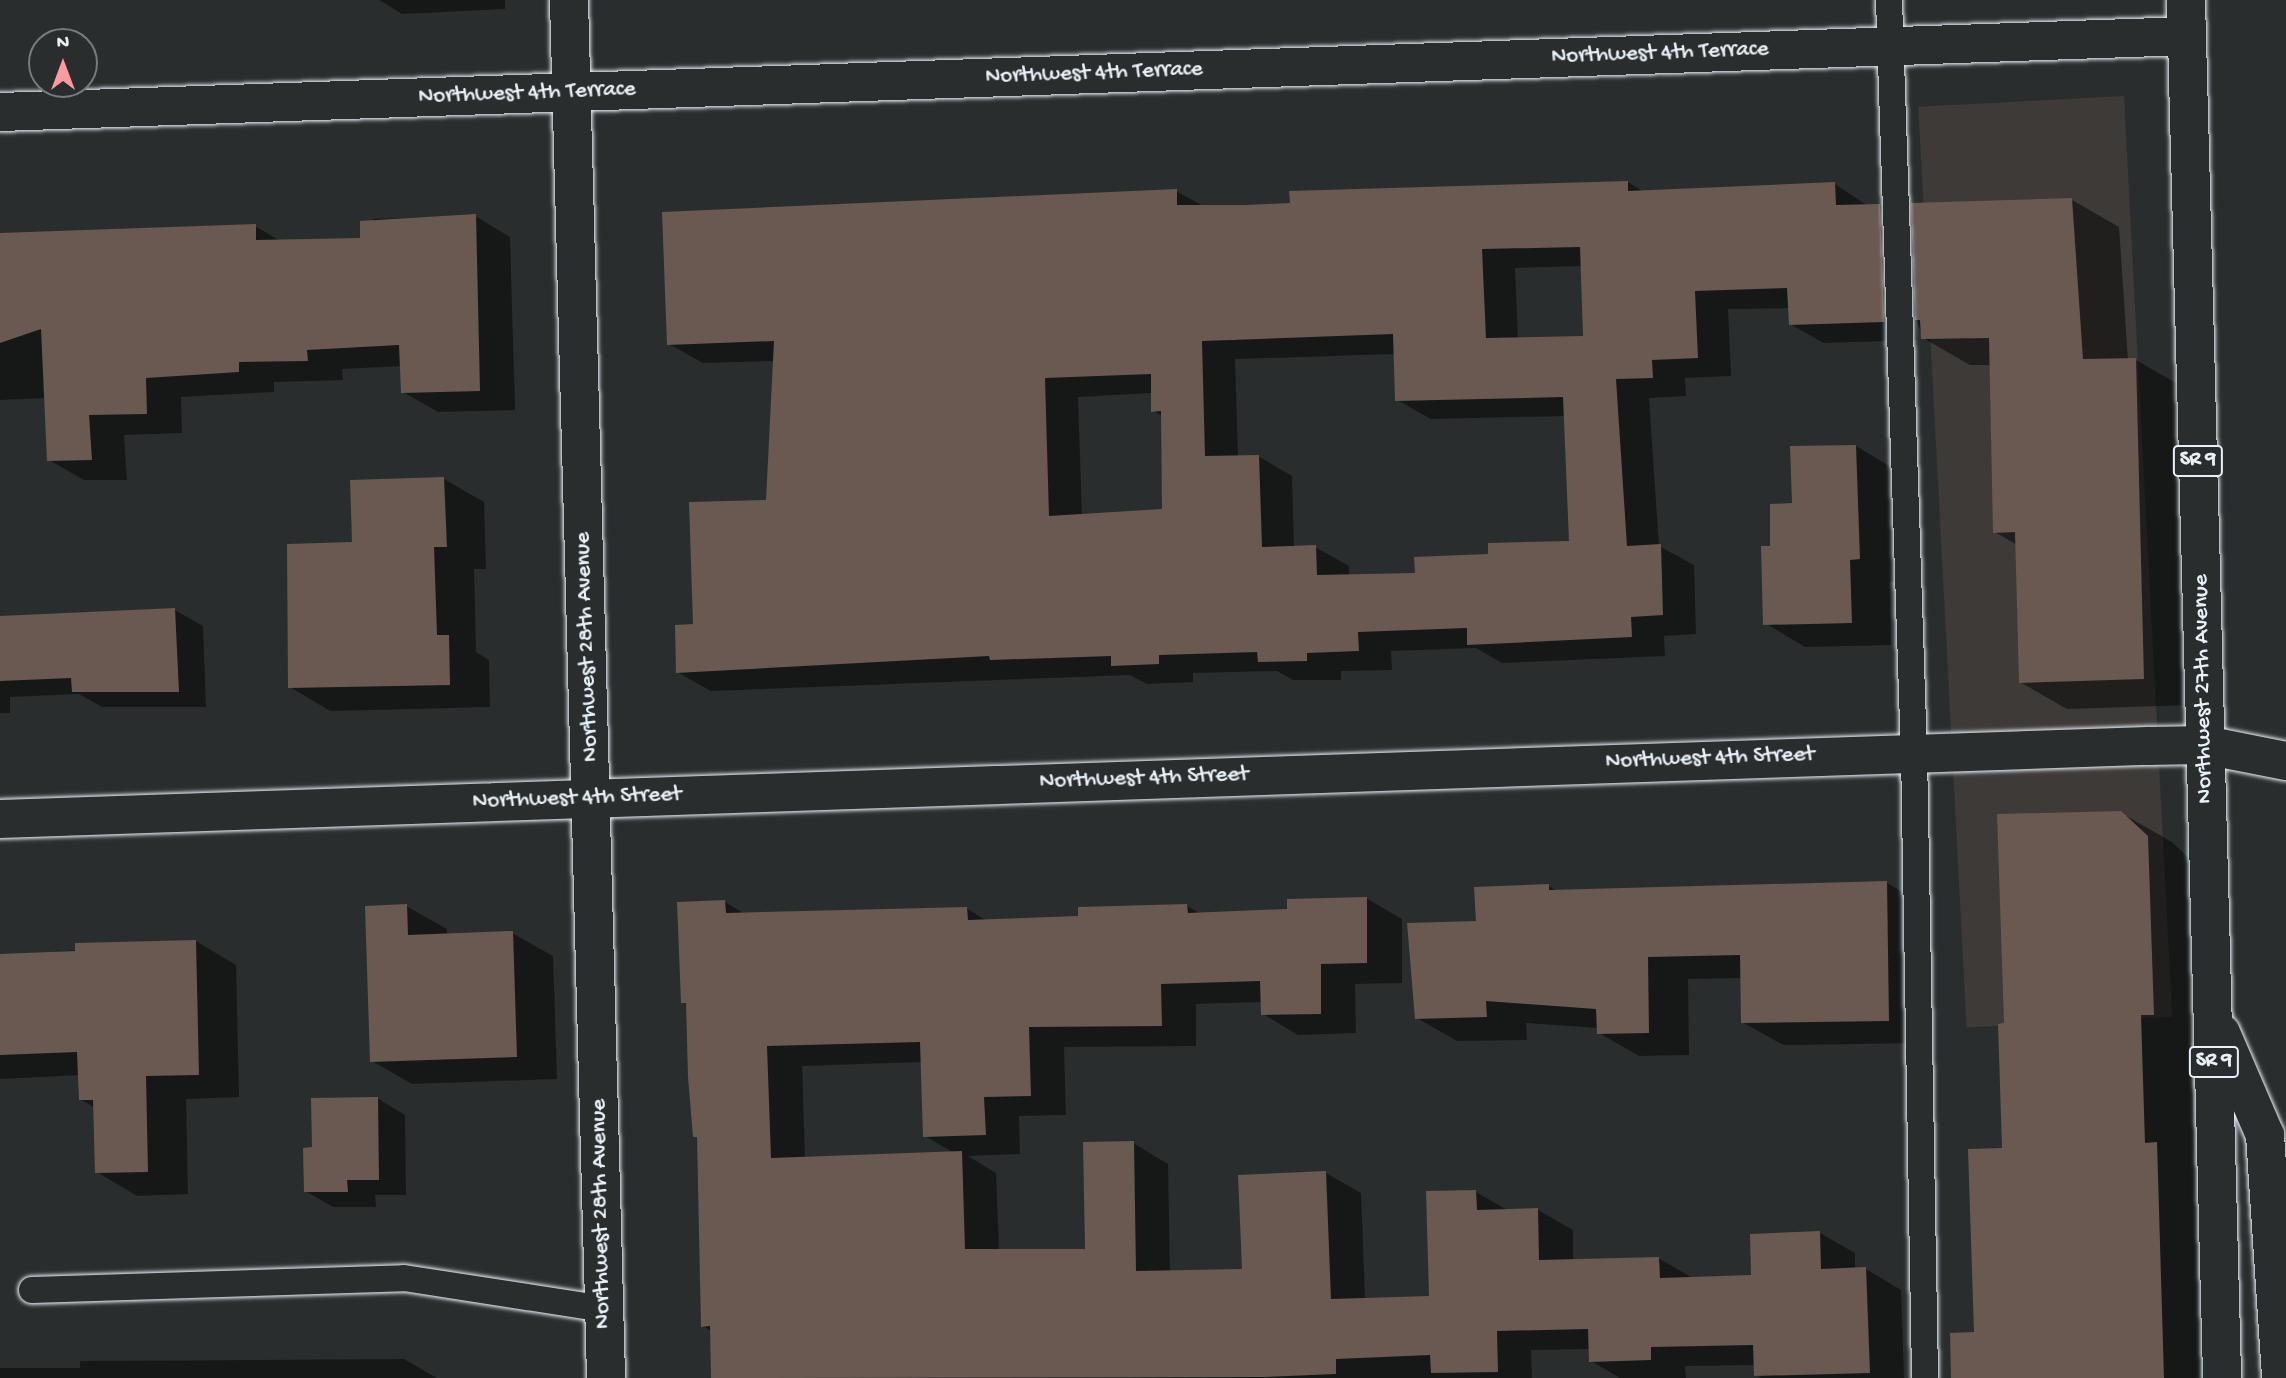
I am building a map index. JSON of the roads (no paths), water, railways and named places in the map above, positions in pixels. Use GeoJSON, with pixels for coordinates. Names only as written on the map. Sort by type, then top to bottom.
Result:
{"type":"FeatureCollection","features":[{"type":"Feature","properties":{"kind":"main road","name":"Northwest 28th Avenue"},"geometry":{"type":"LineString","coordinates":[[569,0],[594,800],[606,1378]]}},
{"type":"Feature","properties":{"kind":"main road","name":"Northwest 4th Terrace"},"geometry":{"type":"LineString","coordinates":[[0,112],[1890,46],[2187,18]]}},
{"type":"Feature","properties":{"kind":"main road","name":"Northwest 27th Avenue"},"geometry":{"type":"LineString","coordinates":[[2187,18],[2222,1378]]}},
{"type":"Feature","properties":{"kind":"main road","name":"Northwest 4th Street"},"geometry":{"type":"LineString","coordinates":[[0,819],[1914,752],[2205,745],[2286,761]]}},
{"type":"Feature","properties":{"kind":"main road"},"geometry":{"type":"LineString","coordinates":[[2213,1015],[2265,1135],[2281,1378]]}},
{"type":"Feature","properties":{"kind":"lane"},"geometry":{"type":"LineString","coordinates":[[1889,0],[1914,752],[1925,1378]]}},
{"type":"Feature","properties":{"kind":"lane"},"geometry":{"type":"LineString","coordinates":[[32,1290],[404,1278],[604,1309]]}}]}
